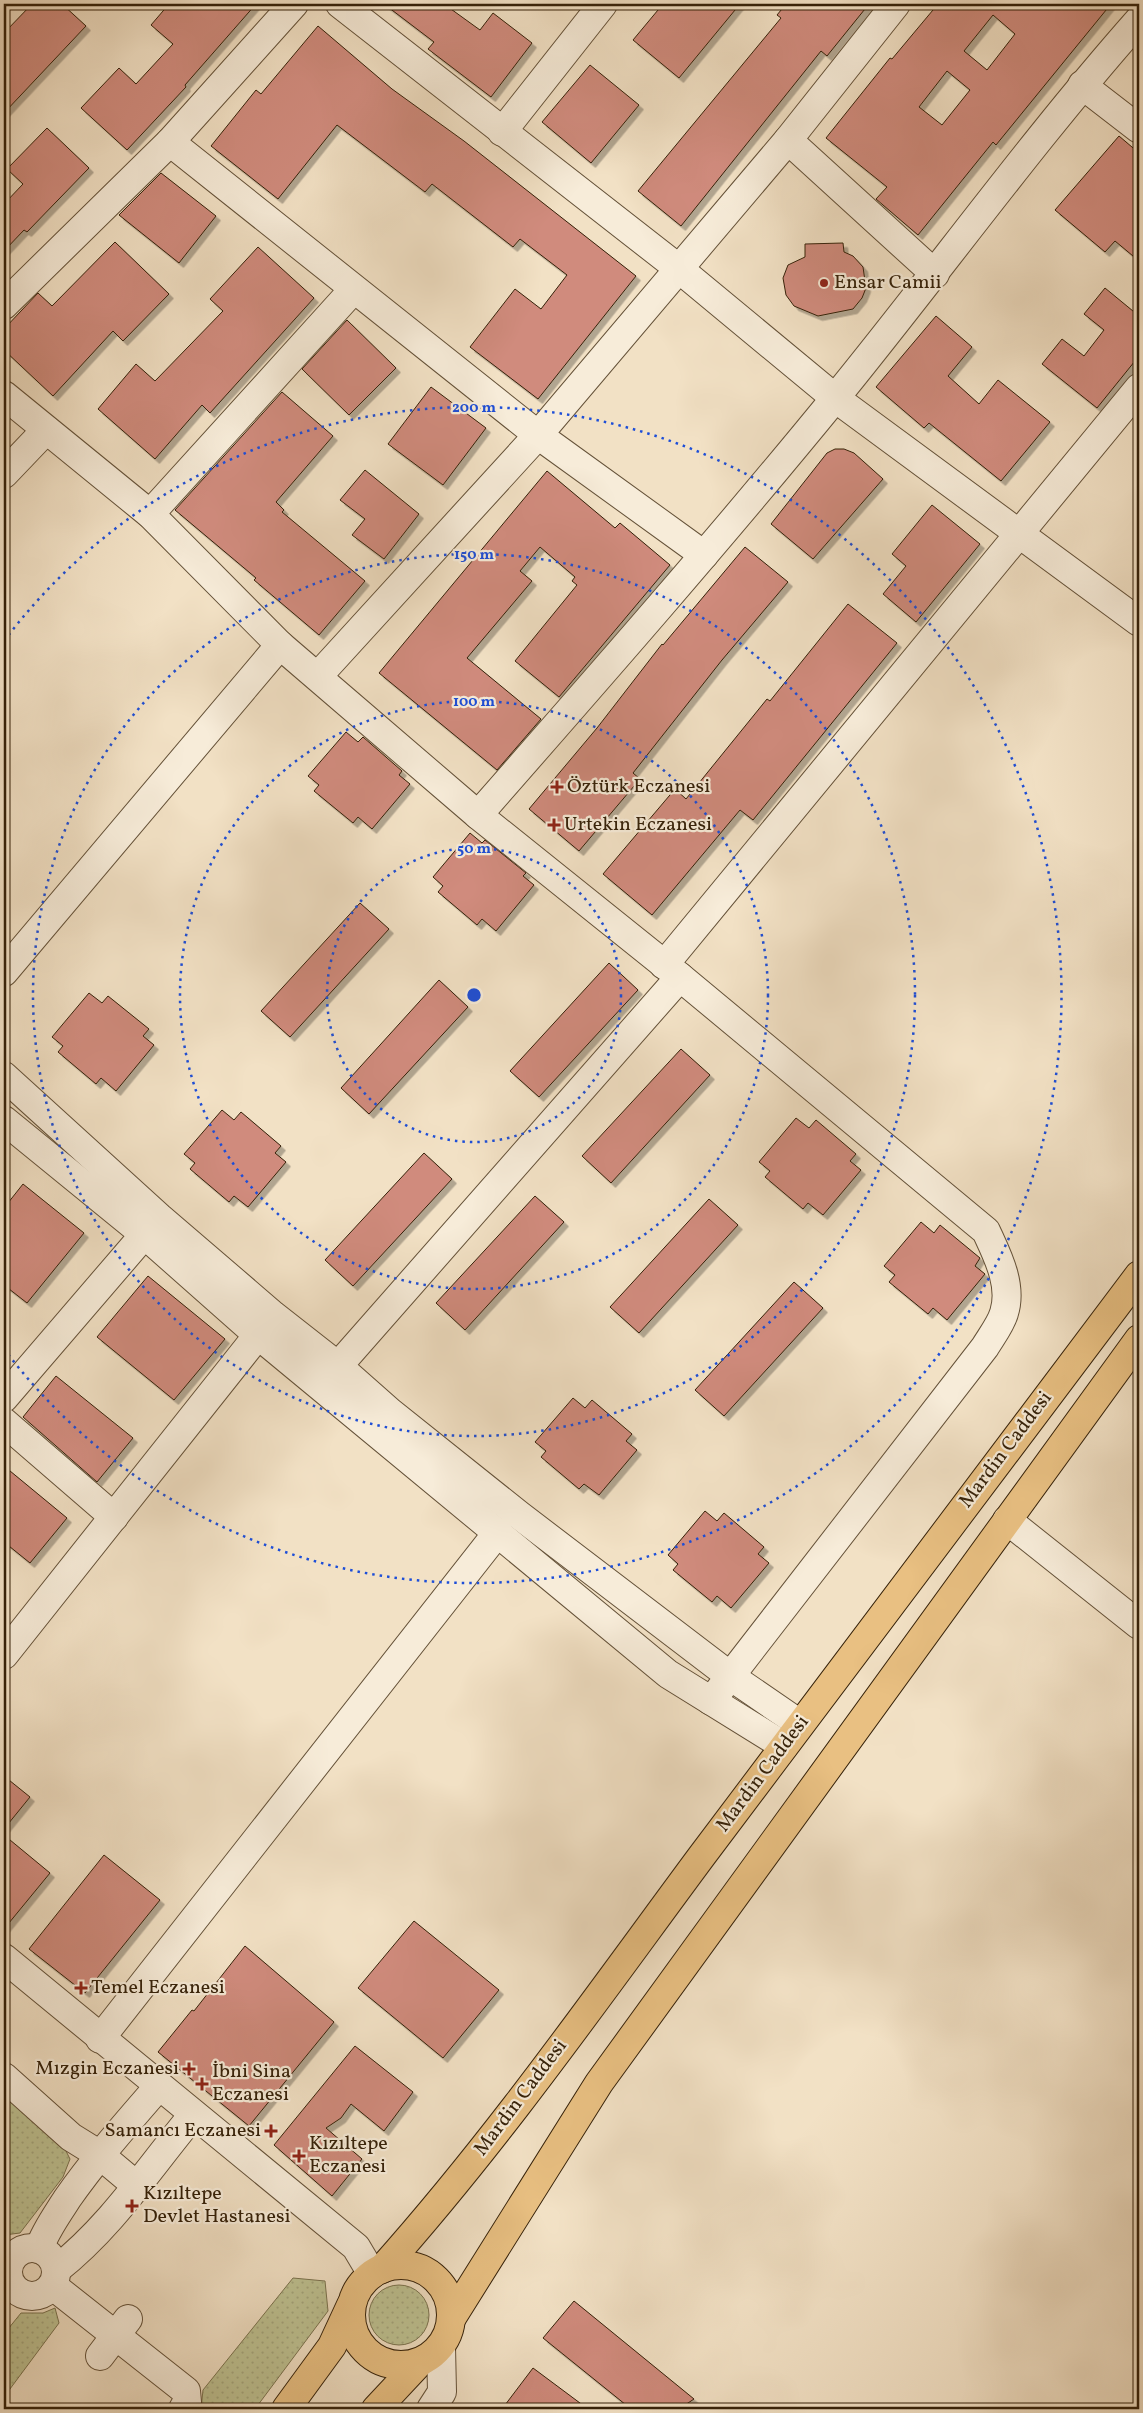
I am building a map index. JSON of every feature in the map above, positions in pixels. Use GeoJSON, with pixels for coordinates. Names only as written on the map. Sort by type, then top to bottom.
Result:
{"type":"FeatureCollection","features":[{"type":"Feature","properties":{"kind":"highway","name":"Mardin Caddesi"},"geometry":{"type":"LineString","coordinates":[[286,2409],[332,2346],[360,2286],[377,2272],[421,2226],[495,2134],[800,1724],[1139,1275]]}},
{"type":"Feature","properties":{"kind":"highway","name":"Mardin Caddesi"},"geometry":{"type":"LineString","coordinates":[[376,2409],[431,2354],[448,2334],[452,2320],[599,2083],[1139,1339]]}},
{"type":"Feature","properties":{"kind":"highway"},"geometry":{"type":"LineString","coordinates":[[377,2272],[393,2266],[408,2266],[423,2270],[435,2278],[445,2290],[450,2304],[452,2320]]}},
{"type":"Feature","properties":{"kind":"highway"},"geometry":{"type":"LineString","coordinates":[[352,2302],[350,2319],[354,2335],[363,2349],[376,2359],[391,2365],[408,2366],[431,2354]]}},
{"type":"Feature","properties":{"kind":"street"},"geometry":{"type":"LineString","coordinates":[[4,305],[170,142],[294,4]]}},
{"type":"Feature","properties":{"kind":"street"},"geometry":{"type":"LineString","coordinates":[[340,4],[678,268],[835,398],[1139,622]]}},
{"type":"Feature","properties":{"kind":"street"},"geometry":{"type":"LineString","coordinates":[[502,132],[603,4]]}},
{"type":"Feature","properties":{"kind":"street"},"geometry":{"type":"LineString","coordinates":[[318,676],[538,435],[788,140],[896,4]]}},
{"type":"Feature","properties":{"kind":"street"},"geometry":{"type":"LineString","coordinates":[[478,815],[704,555],[835,398],[935,274],[1082,85],[1139,20]]}},
{"type":"Feature","properties":{"kind":"street"},"geometry":{"type":"LineString","coordinates":[[1082,85],[1139,129]]}},
{"type":"Feature","properties":{"kind":"street"},"geometry":{"type":"LineString","coordinates":[[788,140],[935,274]]}},
{"type":"Feature","properties":{"kind":"street"},"geometry":{"type":"LineString","coordinates":[[170,142],[353,290],[538,435],[704,555]]}},
{"type":"Feature","properties":{"kind":"street"},"geometry":{"type":"LineString","coordinates":[[150,514],[353,290]]}},
{"type":"Feature","properties":{"kind":"street"},"geometry":{"type":"LineString","coordinates":[[338,1366],[672,971],[1019,533],[1139,388]]}},
{"type":"Feature","properties":{"kind":"street"},"geometry":{"type":"LineString","coordinates":[[4,395],[150,514],[280,645],[478,815],[672,971],[986,1231],[1003,1269],[1005,1293],[1004,1313],[986,1347],[711,1701]]}},
{"type":"Feature","properties":{"kind":"street"},"geometry":{"type":"LineString","coordinates":[[4,474],[46,430]]}},
{"type":"Feature","properties":{"kind":"street"},"geometry":{"type":"LineString","coordinates":[[4,972],[280,645]]}},
{"type":"Feature","properties":{"kind":"street"},"geometry":{"type":"LineString","coordinates":[[4,1076],[258,1335],[668,1674],[784,1746]]}},
{"type":"Feature","properties":{"kind":"street"},"geometry":{"type":"LineString","coordinates":[[4,1120],[274,1316],[338,1366],[390,1412],[519,1515],[730,1676],[800,1724]]}},
{"type":"Feature","properties":{"kind":"street"},"geometry":{"type":"LineString","coordinates":[[4,1398],[152,1226]]}},
{"type":"Feature","properties":{"kind":"street"},"geometry":{"type":"LineString","coordinates":[[4,1656],[258,1335]]}},
{"type":"Feature","properties":{"kind":"street"},"geometry":{"type":"LineString","coordinates":[[4,1422],[114,1517]]}},
{"type":"Feature","properties":{"kind":"street"},"geometry":{"type":"LineString","coordinates":[[1007,1520],[1139,1624]]}},
{"type":"Feature","properties":{"kind":"street"},"geometry":{"type":"LineString","coordinates":[[100,2039],[498,1532]]}},
{"type":"Feature","properties":{"kind":"street"},"geometry":{"type":"LineString","coordinates":[[4,1958],[192,2115],[227,2140],[356,2247],[377,2272]]}},
{"type":"Feature","properties":{"kind":"street"},"geometry":{"type":"LineString","coordinates":[[4,2077],[72,2137],[100,2155],[137,2186]]}},
{"type":"Feature","properties":{"kind":"street"},"geometry":{"type":"LineString","coordinates":[[159,2086],[100,2155],[59,2212],[43,2238],[50,2268],[45,2293],[38,2296],[22,2295],[15,2290],[8,2275],[7,2257],[23,2250],[50,2268],[122,2327],[186,2391],[187,2402],[183,2409]]}},
{"type":"Feature","properties":{"kind":"street"},"geometry":{"type":"LineString","coordinates":[[50,2268],[84,2248],[137,2186],[192,2115]]}},
{"type":"Feature","properties":{"kind":"street"},"geometry":{"type":"LineString","coordinates":[[100,2356],[122,2327]]}},
{"type":"Feature","properties":{"kind":"street"},"geometry":{"type":"LineString","coordinates":[[431,2354],[442,2392],[431,2409]]}},
{"type":"Feature","properties":{"kind":"green space"},"geometry":{"type":"Polygon","coordinates":[[[4,2095],[63,2145],[70,2159],[63,2177],[20,2233],[4,2235],[4,2095]]]}},
{"type":"Feature","properties":{"kind":"green space"},"geometry":{"type":"Polygon","coordinates":[[[293,2278],[325,2281],[328,2311],[255,2409],[201,2409],[203,2390],[293,2278]]]}},
{"type":"Feature","properties":{"kind":"green space"},"geometry":{"type":"Polygon","coordinates":[[[399,2285],[416,2290],[424,2298],[429,2315],[424,2332],[416,2340],[399,2345],[382,2340],[374,2332],[369,2315],[374,2298],[382,2290],[399,2285]]]}},
{"type":"Feature","properties":{"kind":"green space"},"geometry":{"type":"Polygon","coordinates":[[[55,2308],[59,2323],[4,2397],[4,2334],[21,2313],[43,2313],[55,2308]]]}},
{"type":"Feature","properties":{"kind":"building"},"geometry":{"type":"Polygon","coordinates":[[[32,4],[62,4],[86,26],[4,113],[4,33],[32,4]]]}},
{"type":"Feature","properties":{"kind":"building"},"geometry":{"type":"Polygon","coordinates":[[[169,4],[256,4],[185,85],[186,87],[127,150],[81,108],[119,68],[136,84],[173,44],[151,25],[169,4]]]}},
{"type":"Feature","properties":{"kind":"building"},"geometry":{"type":"Polygon","coordinates":[[[384,4],[444,4],[480,30],[493,13],[532,43],[491,97],[428,49],[434,42],[384,4]]]}},
{"type":"Feature","properties":{"kind":"building"},"geometry":{"type":"Polygon","coordinates":[[[663,4],[740,4],[679,78],[633,40],[663,4]]]}},
{"type":"Feature","properties":{"kind":"building"},"geometry":{"type":"Polygon","coordinates":[[[786,4],[869,4],[827,56],[821,51],[681,226],[638,191],[781,18],[777,15],[786,4]]]}},
{"type":"Feature","properties":{"kind":"building"},"geometry":{"type":"Polygon","coordinates":[[[938,4],[1111,4],[996,145],[993,142],[918,235],[876,199],[887,187],[826,138],[890,58],[892,59],[938,4]],[[993,15],[964,51],[987,70],[1015,34],[993,15]],[[947,71],[919,107],[942,125],[970,90],[947,71]]]}},
{"type":"Feature","properties":{"kind":"building"},"geometry":{"type":"Polygon","coordinates":[[[318,26],[392,89],[464,141],[636,276],[538,399],[470,347],[515,289],[541,309],[567,275],[520,239],[513,247],[432,184],[425,192],[337,125],[278,199],[211,146],[256,90],[261,94],[318,26]]]}},
{"type":"Feature","properties":{"kind":"building"},"geometry":{"type":"Polygon","coordinates":[[[590,65],[639,105],[591,163],[542,122],[590,65]]]}},
{"type":"Feature","properties":{"kind":"building"},"geometry":{"type":"Polygon","coordinates":[[[47,128],[89,168],[27,232],[24,230],[4,251],[4,204],[23,184],[7,169],[47,128]]]}},
{"type":"Feature","properties":{"kind":"building"},"geometry":{"type":"Polygon","coordinates":[[[1119,136],[1139,153],[1139,261],[1115,241],[1105,252],[1055,210],[1119,136]]]}},
{"type":"Feature","properties":{"kind":"building"},"geometry":{"type":"Polygon","coordinates":[[[161,173],[216,216],[179,263],[119,215],[161,173]]]}},
{"type":"Feature","properties":{"kind":"building"},"geometry":{"type":"Polygon","coordinates":[[[115,242],[169,294],[123,341],[113,331],[53,396],[4,350],[4,329],[38,293],[52,306],[115,242]]]}},
{"type":"Feature","properties":{"kind":"building","name":"Ensar Camii"},"geometry":{"type":"Polygon","coordinates":[[[843,243],[844,252],[853,256],[863,267],[866,288],[862,298],[853,309],[818,316],[794,306],[786,295],[783,278],[788,265],[805,257],[805,244],[843,243]]]}},
{"type":"Feature","properties":{"kind":"building"},"geometry":{"type":"Polygon","coordinates":[[[258,247],[314,298],[210,413],[202,405],[155,459],[98,409],[136,364],[155,381],[223,311],[210,299],[258,247]]]}},
{"type":"Feature","properties":{"kind":"building"},"geometry":{"type":"Polygon","coordinates":[[[1105,288],[1139,316],[1139,356],[1097,408],[1042,364],[1062,339],[1084,356],[1104,330],[1084,314],[1105,288]]]}},
{"type":"Feature","properties":{"kind":"building"},"geometry":{"type":"Polygon","coordinates":[[[936,316],[972,347],[948,376],[979,404],[998,380],[1050,422],[1001,481],[929,423],[924,428],[876,387],[936,316]]]}},
{"type":"Feature","properties":{"kind":"building"},"geometry":{"type":"Polygon","coordinates":[[[347,320],[396,368],[349,415],[302,369],[347,320]]]}},
{"type":"Feature","properties":{"kind":"building"},"geometry":{"type":"Polygon","coordinates":[[[431,387],[486,428],[443,485],[388,444],[431,387]]]}},
{"type":"Feature","properties":{"kind":"building"},"geometry":{"type":"Polygon","coordinates":[[[282,392],[333,436],[276,502],[284,510],[282,512],[365,581],[319,635],[254,580],[256,578],[175,510],[282,392]]]}},
{"type":"Feature","properties":{"kind":"building"},"geometry":{"type":"Polygon","coordinates":[[[835,449],[844,449],[854,453],[883,479],[813,559],[771,524],[827,453],[835,449]]]}},
{"type":"Feature","properties":{"kind":"building"},"geometry":{"type":"Polygon","coordinates":[[[365,470],[419,514],[384,559],[352,535],[365,519],[340,500],[365,470]]]}},
{"type":"Feature","properties":{"kind":"building"},"geometry":{"type":"Polygon","coordinates":[[[547,471],[615,528],[620,523],[670,565],[559,697],[515,661],[577,585],[572,581],[575,577],[540,547],[520,571],[532,581],[467,658],[541,719],[497,770],[379,673],[547,471]]]}},
{"type":"Feature","properties":{"kind":"building"},"geometry":{"type":"Polygon","coordinates":[[[932,505],[980,544],[916,622],[883,594],[906,566],[892,554],[932,505]]]}},
{"type":"Feature","properties":{"kind":"building"},"geometry":{"type":"Polygon","coordinates":[[[745,547],[788,582],[722,660],[633,773],[640,779],[579,851],[529,809],[597,728],[662,644],[745,547]]]}},
{"type":"Feature","properties":{"kind":"building"},"geometry":{"type":"Polygon","coordinates":[[[848,604],[897,643],[753,820],[740,810],[652,915],[603,874],[675,789],[686,799],[767,699],[770,701],[848,604]]]}},
{"type":"Feature","properties":{"kind":"building"},"geometry":{"type":"Polygon","coordinates":[[[346,732],[358,742],[363,737],[402,771],[399,775],[410,784],[372,829],[358,817],[353,823],[314,791],[319,785],[308,776],[346,732]]]}},
{"type":"Feature","properties":{"kind":"building"},"geometry":{"type":"Polygon","coordinates":[[[470,833],[482,843],[485,840],[526,873],[523,876],[534,885],[496,931],[482,919],[477,925],[438,892],[443,886],[433,877],[470,833]]]}},
{"type":"Feature","properties":{"kind":"building"},"geometry":{"type":"Polygon","coordinates":[[[360,903],[389,929],[290,1037],[261,1011],[360,903]]]}},
{"type":"Feature","properties":{"kind":"building"},"geometry":{"type":"Polygon","coordinates":[[[609,963],[638,990],[539,1097],[510,1071],[609,963]]]}},
{"type":"Feature","properties":{"kind":"building"},"geometry":{"type":"Polygon","coordinates":[[[439,980],[468,1007],[369,1114],[341,1088],[439,980]]]}},
{"type":"Feature","properties":{"kind":"building"},"geometry":{"type":"Polygon","coordinates":[[[89,993],[102,1003],[108,996],[149,1029],[143,1036],[154,1045],[116,1091],[101,1078],[96,1084],[58,1052],[63,1046],[52,1037],[89,993]]]}},
{"type":"Feature","properties":{"kind":"building"},"geometry":{"type":"Polygon","coordinates":[[[681,1049],[710,1075],[611,1183],[582,1156],[681,1049]]]}},
{"type":"Feature","properties":{"kind":"building"},"geometry":{"type":"Polygon","coordinates":[[[222,1110],[234,1120],[241,1112],[281,1146],[275,1153],[286,1162],[248,1207],[234,1196],[229,1202],[190,1169],[195,1163],[184,1154],[222,1110]]]}},
{"type":"Feature","properties":{"kind":"building"},"geometry":{"type":"Polygon","coordinates":[[[796,1118],[809,1128],[816,1120],[856,1154],[850,1161],[861,1170],[823,1215],[808,1203],[803,1209],[765,1177],[770,1171],[759,1162],[796,1118]]]}},
{"type":"Feature","properties":{"kind":"building"},"geometry":{"type":"Polygon","coordinates":[[[424,1153],[452,1179],[353,1286],[325,1260],[424,1153]]]}},
{"type":"Feature","properties":{"kind":"building"},"geometry":{"type":"Polygon","coordinates":[[[23,1184],[84,1233],[27,1303],[4,1285],[4,1208],[23,1184]]]}},
{"type":"Feature","properties":{"kind":"building"},"geometry":{"type":"Polygon","coordinates":[[[535,1196],[564,1222],[465,1330],[436,1303],[535,1196]]]}},
{"type":"Feature","properties":{"kind":"building"},"geometry":{"type":"Polygon","coordinates":[[[709,1199],[738,1225],[639,1333],[610,1307],[709,1199]]]}},
{"type":"Feature","properties":{"kind":"building"},"geometry":{"type":"Polygon","coordinates":[[[921,1222],[934,1233],[940,1225],[980,1258],[975,1266],[985,1274],[947,1320],[933,1308],[928,1314],[889,1282],[895,1275],[884,1266],[921,1222]]]}},
{"type":"Feature","properties":{"kind":"building"},"geometry":{"type":"Polygon","coordinates":[[[148,1276],[225,1339],[174,1400],[97,1337],[148,1276]]]}},
{"type":"Feature","properties":{"kind":"building"},"geometry":{"type":"Polygon","coordinates":[[[794,1282],[823,1308],[724,1416],[695,1390],[794,1282]]]}},
{"type":"Feature","properties":{"kind":"building"},"geometry":{"type":"Polygon","coordinates":[[[56,1376],[133,1438],[97,1482],[23,1417],[56,1376]]]}},
{"type":"Feature","properties":{"kind":"building"},"geometry":{"type":"Polygon","coordinates":[[[573,1398],[585,1408],[592,1400],[632,1434],[626,1441],[637,1450],[599,1495],[584,1484],[579,1489],[541,1457],[546,1451],[535,1442],[573,1398]]]}},
{"type":"Feature","properties":{"kind":"building"},"geometry":{"type":"Polygon","coordinates":[[[4,1466],[67,1518],[30,1563],[4,1542],[4,1466]]]}},
{"type":"Feature","properties":{"kind":"building"},"geometry":{"type":"Polygon","coordinates":[[[705,1511],[717,1521],[724,1513],[764,1547],[758,1554],[769,1563],[731,1608],[717,1596],[712,1602],[673,1570],[678,1564],[668,1555],[705,1511]]]}},
{"type":"Feature","properties":{"kind":"building"},"geometry":{"type":"Polygon","coordinates":[[[4,1776],[30,1797],[4,1829],[4,1776]]]}},
{"type":"Feature","properties":{"kind":"building"},"geometry":{"type":"Polygon","coordinates":[[[4,1835],[50,1873],[4,1929],[4,1835]]]}},
{"type":"Feature","properties":{"kind":"building"},"geometry":{"type":"Polygon","coordinates":[[[104,1855],[160,1900],[85,1993],[29,1949],[104,1855]]]}},
{"type":"Feature","properties":{"kind":"building"},"geometry":{"type":"Polygon","coordinates":[[[414,1921],[499,1990],[443,2058],[358,1988],[414,1921]]]}},
{"type":"Feature","properties":{"kind":"building"},"geometry":{"type":"Polygon","coordinates":[[[245,1946],[334,2022],[249,2126],[158,2052],[192,2010],[194,2011],[245,1946]]]}},
{"type":"Feature","properties":{"kind":"building"},"geometry":{"type":"Polygon","coordinates":[[[355,2046],[413,2092],[384,2131],[351,2104],[341,2118],[326,2128],[362,2159],[332,2196],[274,2145],[355,2046]]]}},
{"type":"Feature","properties":{"kind":"building"},"geometry":{"type":"Polygon","coordinates":[[[574,2301],[694,2399],[679,2409],[631,2409],[543,2338],[574,2301]]]}},
{"type":"Feature","properties":{"kind":"building"},"geometry":{"type":"Polygon","coordinates":[[[533,2368],[588,2409],[502,2409],[533,2368]]]}},
{"type":"Feature","properties":{"kind":"place","name":"Ensar Camii"},"geometry":{"type":"Point","coordinates":[824,283]}},
{"type":"Feature","properties":{"kind":"place","name":"Öztürk Eczanesi"},"geometry":{"type":"Point","coordinates":[557,787]}},
{"type":"Feature","properties":{"kind":"place","name":"Urtekin Eczanesi"},"geometry":{"type":"Point","coordinates":[554,825]}},
{"type":"Feature","properties":{"kind":"place","name":"Temel Eczanesi"},"geometry":{"type":"Point","coordinates":[81,1988]}},
{"type":"Feature","properties":{"kind":"place","name":"Mızgin Eczanesi"},"geometry":{"type":"Point","coordinates":[189,2069]}},
{"type":"Feature","properties":{"kind":"place","name":"İbni Sina Eczanesi"},"geometry":{"type":"Point","coordinates":[202,2084]}},
{"type":"Feature","properties":{"kind":"place","name":"Samancı Eczanesi"},"geometry":{"type":"Point","coordinates":[271,2131]}},
{"type":"Feature","properties":{"kind":"place","name":"Kızıltepe Eczanesi"},"geometry":{"type":"Point","coordinates":[299,2156]}},
{"type":"Feature","properties":{"kind":"place","name":"Kızıltepe Devlet Hastanesi"},"geometry":{"type":"Point","coordinates":[132,2206]}}]}
